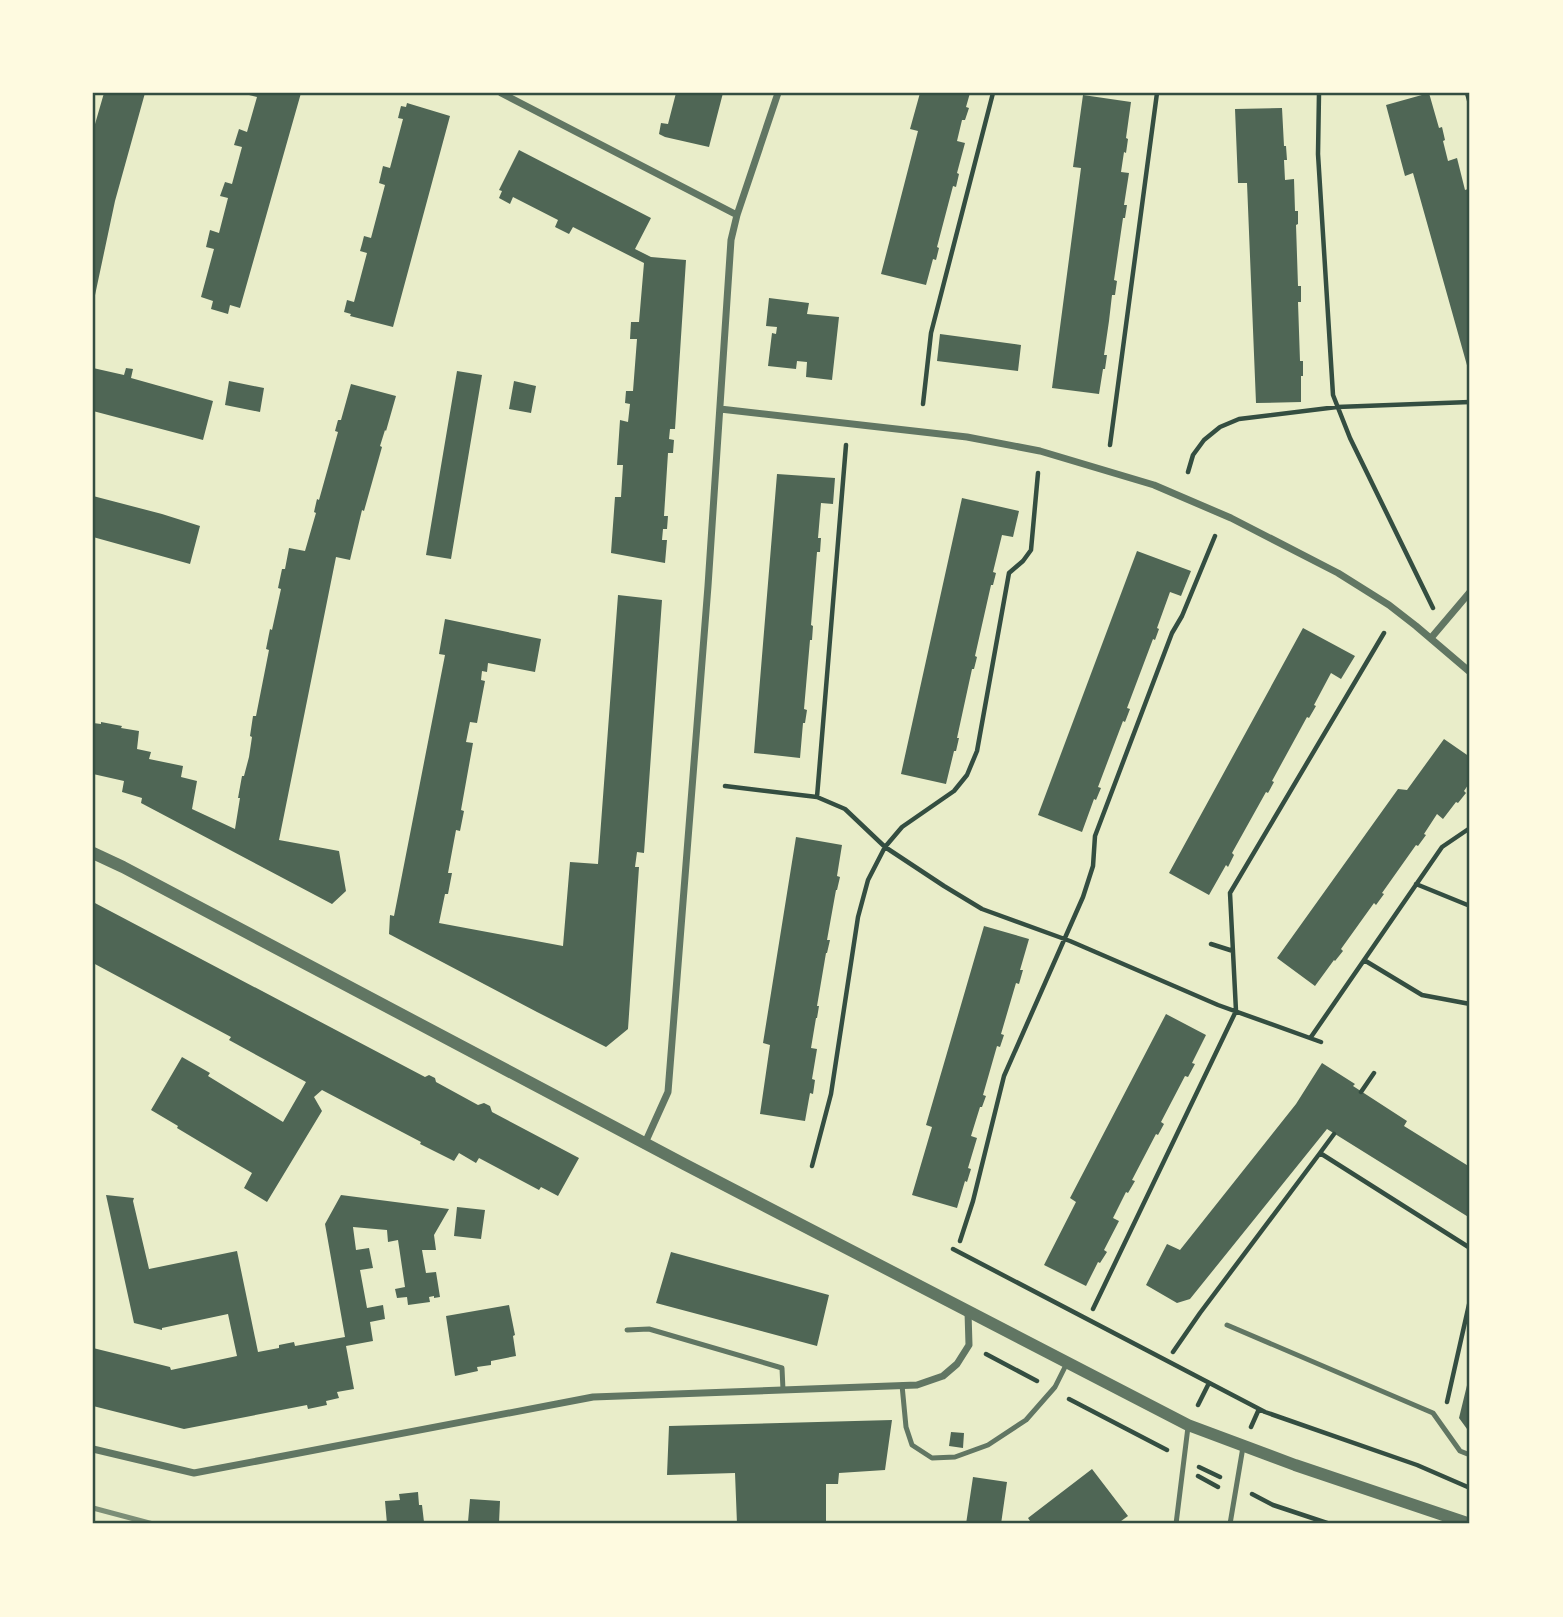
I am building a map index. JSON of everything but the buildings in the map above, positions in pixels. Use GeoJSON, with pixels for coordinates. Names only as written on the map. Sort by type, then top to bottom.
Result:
{"type":"FeatureCollection","features":[{"type":"Feature","properties":{"kind":"street"},"geometry":{"type":"LineString","coordinates":[[501,93],[737,215]]}},
{"type":"Feature","properties":{"kind":"street"},"geometry":{"type":"LineString","coordinates":[[645,1143],[668,1092],[708,586],[731,240],[778,93]]}},
{"type":"Feature","properties":{"kind":"street"},"geometry":{"type":"LineString","coordinates":[[720,409],[967,437],[1040,451],[1154,485],[1231,518],[1338,573],[1389,605],[1470,672]]}},
{"type":"Feature","properties":{"kind":"street"},"geometry":{"type":"LineString","coordinates":[[1431,638],[1470,592]]}},
{"type":"Feature","properties":{"kind":"street"},"geometry":{"type":"LineString","coordinates":[[93,853],[1188,1425],[1242,1447],[1470,1524]]}},
{"type":"Feature","properties":{"kind":"street"},"geometry":{"type":"LineString","coordinates":[[93,1449],[194,1473],[593,1397],[917,1385],[943,1376],[957,1364],[969,1345],[968,1311]]}},
{"type":"Feature","properties":{"kind":"lane"},"geometry":{"type":"LineString","coordinates":[[1227,1325],[1433,1413],[1460,1451],[1470,1455]]}},
{"type":"Feature","properties":{"kind":"lane"},"geometry":{"type":"LineString","coordinates":[[627,1331],[649,1329],[782,1368],[782,1390]]}},
{"type":"Feature","properties":{"kind":"lane"},"geometry":{"type":"LineString","coordinates":[[902,1385],[906,1427],[912,1445],[932,1458],[955,1457],[988,1444],[1026,1420],[1052,1390],[1067,1362]]}},
{"type":"Feature","properties":{"kind":"lane"},"geometry":{"type":"LineString","coordinates":[[1177,1524],[1188,1425]]}},
{"type":"Feature","properties":{"kind":"lane"},"geometry":{"type":"LineString","coordinates":[[1230,1524],[1242,1447]]}},
{"type":"Feature","properties":{"kind":"path"},"geometry":{"type":"LineString","coordinates":[[923,404],[931,333],[993,93]]}},
{"type":"Feature","properties":{"kind":"path"},"geometry":{"type":"LineString","coordinates":[[1110,445],[1157,93]]}},
{"type":"Feature","properties":{"kind":"path"},"geometry":{"type":"LineString","coordinates":[[1319,93],[1318,154],[1333,396],[1350,438],[1433,608]]}},
{"type":"Feature","properties":{"kind":"path"},"geometry":{"type":"LineString","coordinates":[[1467,93],[1470,104]]}},
{"type":"Feature","properties":{"kind":"path"},"geometry":{"type":"LineString","coordinates":[[1188,472],[1193,455],[1204,440],[1220,427],[1239,419],[1337,407],[1470,402]]}},
{"type":"Feature","properties":{"kind":"path"},"geometry":{"type":"LineString","coordinates":[[817,797],[845,445]]}},
{"type":"Feature","properties":{"kind":"path"},"geometry":{"type":"LineString","coordinates":[[812,1166],[831,1094],[858,917],[868,880],[885,847],[902,827],[954,791],[967,775],[976,751],[1009,573],[1031,550],[1038,473]]}},
{"type":"Feature","properties":{"kind":"path"},"geometry":{"type":"LineString","coordinates":[[960,1241],[973,1201],[1004,1076],[1083,897],[1093,866],[1095,836],[1172,633],[1182,616],[1215,536]]}},
{"type":"Feature","properties":{"kind":"path"},"geometry":{"type":"LineString","coordinates":[[1093,1310],[1236,1011],[1230,893],[1384,633]]}},
{"type":"Feature","properties":{"kind":"path"},"geometry":{"type":"LineString","coordinates":[[725,786],[817,797],[845,809],[885,847],[982,909],[1064,939],[1236,1011],[1321,1042]]}},
{"type":"Feature","properties":{"kind":"path"},"geometry":{"type":"LineString","coordinates":[[1311,1037],[1441,847],[1470,828]]}},
{"type":"Feature","properties":{"kind":"path"},"geometry":{"type":"LineString","coordinates":[[1416,884],[1470,906]]}},
{"type":"Feature","properties":{"kind":"path"},"geometry":{"type":"LineString","coordinates":[[1211,944],[1233,951]]}},
{"type":"Feature","properties":{"kind":"path"},"geometry":{"type":"LineString","coordinates":[[1364,960],[1422,995],[1470,1004]]}},
{"type":"Feature","properties":{"kind":"path"},"geometry":{"type":"LineString","coordinates":[[1361,1092],[1374,1073]]}},
{"type":"Feature","properties":{"kind":"path"},"geometry":{"type":"LineString","coordinates":[[1173,1352],[1199,1313],[1334,1133]]}},
{"type":"Feature","properties":{"kind":"path"},"geometry":{"type":"LineString","coordinates":[[1320,1153],[1470,1248]]}},
{"type":"Feature","properties":{"kind":"path"},"geometry":{"type":"LineString","coordinates":[[953,1249],[1259,1409],[1295,1424],[1417,1465],[1470,1488]]}},
{"type":"Feature","properties":{"kind":"path"},"geometry":{"type":"LineString","coordinates":[[1441,1424],[1470,1300]]}},
{"type":"Feature","properties":{"kind":"path"},"geometry":{"type":"LineString","coordinates":[[996,1360],[1167,1450]]}},
{"type":"Feature","properties":{"kind":"path"},"geometry":{"type":"LineString","coordinates":[[1198,1406],[1209,1383]]}},
{"type":"Feature","properties":{"kind":"path"},"geometry":{"type":"LineString","coordinates":[[1250,1429],[1259,1409]]}},
{"type":"Feature","properties":{"kind":"path"},"geometry":{"type":"LineString","coordinates":[[1196,1465],[1221,1478]]}},
{"type":"Feature","properties":{"kind":"path"},"geometry":{"type":"LineString","coordinates":[[1194,1474],[1219,1488]]}},
{"type":"Feature","properties":{"kind":"path"},"geometry":{"type":"LineString","coordinates":[[1251,1493],[1273,1505],[1330,1524]]}},
{"type":"Feature","properties":{"kind":"railway"},"geometry":{"type":"LineString","coordinates":[[93,1508],[153,1524]]}}]}
